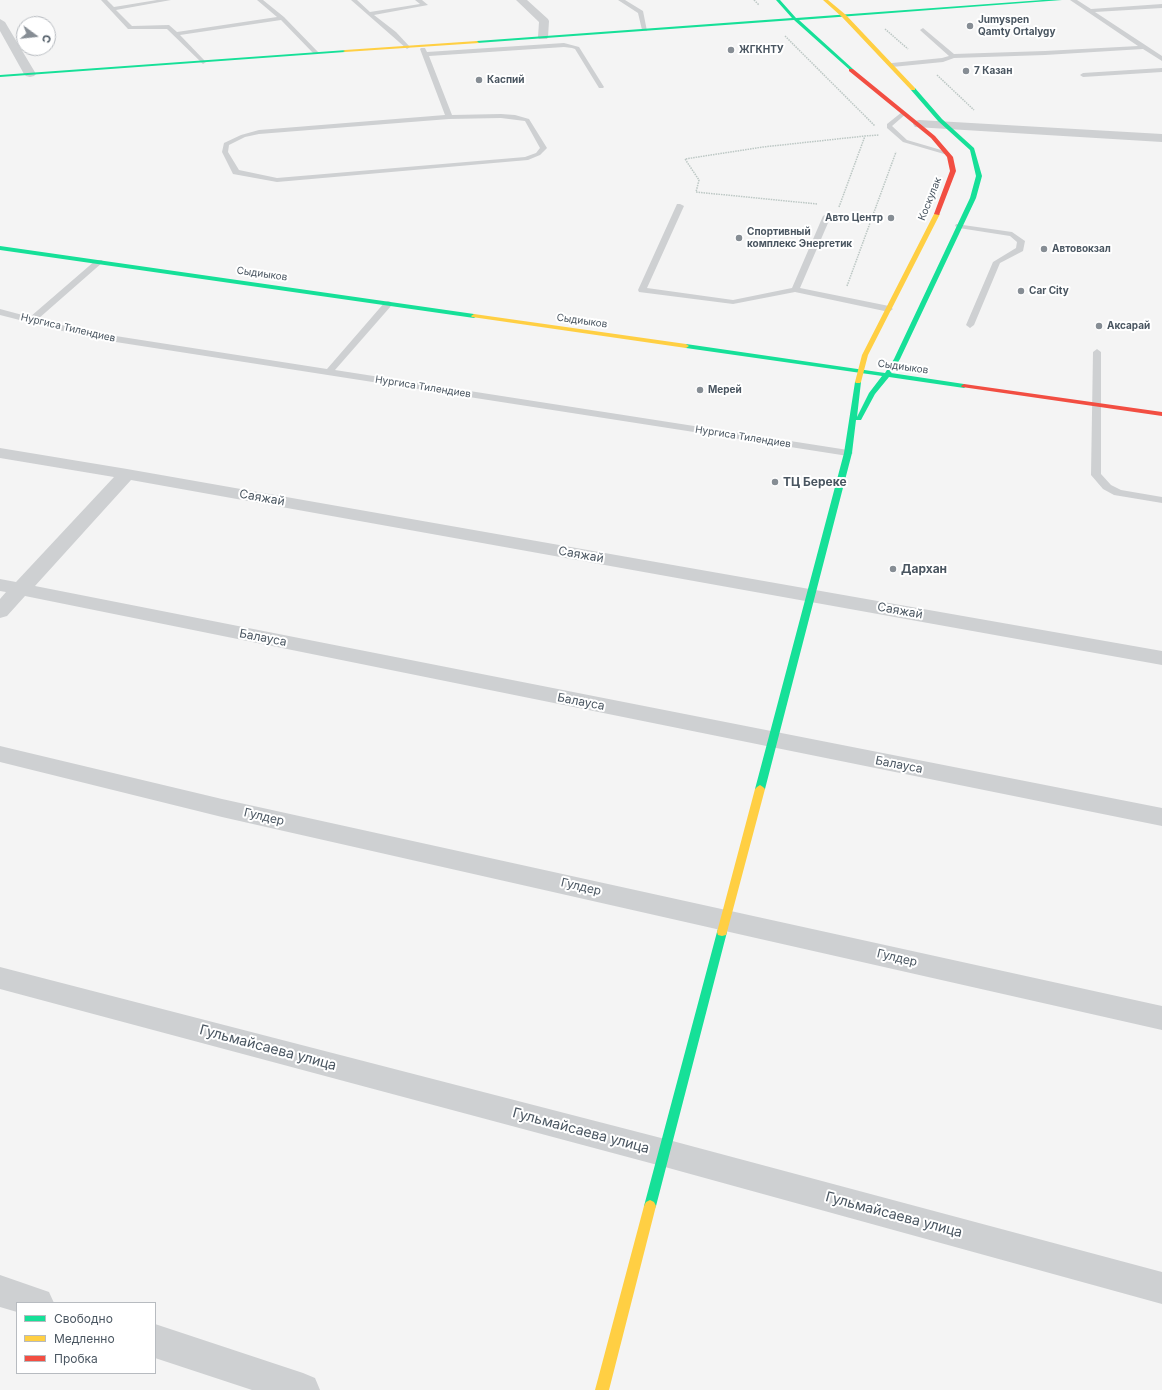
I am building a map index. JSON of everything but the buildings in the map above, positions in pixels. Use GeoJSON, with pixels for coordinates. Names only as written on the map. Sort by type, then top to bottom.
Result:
{"type":"FeatureCollection","features":[{"type":"Feature","properties":{"kind":"street"},"geometry":{"type":"LineString","coordinates":[[522,0],[544,21],[543,37]]}},
{"type":"Feature","properties":{"kind":"street","name":"Коскулак"},"geometry":{"type":"LineString","coordinates":[[778,0],[795,19],[836,58],[919,124],[933,137],[950,157],[953,171],[934,219],[865,354],[860,372],[851,440]]}},
{"type":"Feature","properties":{"kind":"street"},"geometry":{"type":"LineString","coordinates":[[602,1390],[851,440],[866,403],[897,359],[973,198],[978,176],[972,150],[946,125],[892,65],[844,16],[825,0]]}},
{"type":"Feature","properties":{"kind":"street"},"geometry":{"type":"LineString","coordinates":[[0,76],[407,47],[423,50],[529,38],[1060,0]]}},
{"type":"Feature","properties":{"kind":"street"},"geometry":{"type":"LineString","coordinates":[[0,22],[30,74]]}},
{"type":"Feature","properties":{"kind":"street"},"geometry":{"type":"LineString","coordinates":[[866,56],[882,55]]}},
{"type":"Feature","properties":{"kind":"street"},"geometry":{"type":"LineString","coordinates":[[836,58],[851,57]]}},
{"type":"Feature","properties":{"kind":"street"},"geometry":{"type":"LineString","coordinates":[[919,124],[1162,138]]}},
{"type":"Feature","properties":{"kind":"street","name":"Сыдиыков"},"geometry":{"type":"LineString","coordinates":[[0,248],[886,376],[1162,414]]}},
{"type":"Feature","properties":{"kind":"street","name":"Саяжай"},"geometry":{"type":"LineString","coordinates":[[0,453],[127,474],[1162,658]]}},
{"type":"Feature","properties":{"kind":"street"},"geometry":{"type":"LineString","coordinates":[[0,611],[10,587],[127,474]]}},
{"type":"Feature","properties":{"kind":"street","name":"Балауса"},"geometry":{"type":"LineString","coordinates":[[10,587],[773,741],[1162,817]]}},
{"type":"Feature","properties":{"kind":"street","name":"Гулдер"},"geometry":{"type":"LineString","coordinates":[[0,754],[222,808],[1162,1018]]}},
{"type":"Feature","properties":{"kind":"street","name":"Гульмайсаева улица"},"geometry":{"type":"LineString","coordinates":[[0,978],[665,1153],[1162,1288]]}},
{"type":"Feature","properties":{"kind":"street"},"geometry":{"type":"LineString","coordinates":[[0,1290],[35,1302]]}},
{"type":"Feature","properties":{"kind":"street"},"geometry":{"type":"LineString","coordinates":[[156,1341],[303,1390]]}},
{"type":"Feature","properties":{"kind":"lane"},"geometry":{"type":"LineString","coordinates":[[104,0],[130,28],[169,27],[203,62]]}},
{"type":"Feature","properties":{"kind":"lane"},"geometry":{"type":"LineString","coordinates":[[111,9],[168,0]]}},
{"type":"Feature","properties":{"kind":"lane"},"geometry":{"type":"LineString","coordinates":[[260,0],[282,18],[316,53]]}},
{"type":"Feature","properties":{"kind":"lane"},"geometry":{"type":"LineString","coordinates":[[354,0],[369,14],[394,33],[407,47]]}},
{"type":"Feature","properties":{"kind":"lane"},"geometry":{"type":"LineString","coordinates":[[369,14],[425,5],[418,0]]}},
{"type":"Feature","properties":{"kind":"lane"},"geometry":{"type":"LineString","coordinates":[[620,0],[641,12],[645,30]]}},
{"type":"Feature","properties":{"kind":"lane"},"geometry":{"type":"LineString","coordinates":[[1073,0],[1162,59]]}},
{"type":"Feature","properties":{"kind":"lane"},"geometry":{"type":"LineString","coordinates":[[1089,11],[1162,6]]}},
{"type":"Feature","properties":{"kind":"lane"},"geometry":{"type":"LineString","coordinates":[[175,34],[282,18]]}},
{"type":"Feature","properties":{"kind":"lane"},"geometry":{"type":"LineString","coordinates":[[923,30],[953,56]]}},
{"type":"Feature","properties":{"kind":"lane"},"geometry":{"type":"LineString","coordinates":[[529,38],[534,47],[547,54]]}},
{"type":"Feature","properties":{"kind":"lane"},"geometry":{"type":"LineString","coordinates":[[449,117],[423,50],[564,45],[577,48],[601,87]]}},
{"type":"Feature","properties":{"kind":"lane"},"geometry":{"type":"LineString","coordinates":[[892,65],[943,60],[953,56],[1045,53],[1144,47]]}},
{"type":"Feature","properties":{"kind":"lane"},"geometry":{"type":"LineString","coordinates":[[1083,75],[1162,70]]}},
{"type":"Feature","properties":{"kind":"lane"},"geometry":{"type":"LineString","coordinates":[[904,113],[888,125],[889,127],[905,141],[946,153]]}},
{"type":"Feature","properties":{"kind":"lane"},"geometry":{"type":"LineString","coordinates":[[501,116],[527,120],[544,148],[538,154],[526,158],[277,180],[236,172],[225,152],[226,144],[243,136],[259,132],[449,117],[501,116]]}},
{"type":"Feature","properties":{"kind":"lane"},"geometry":{"type":"LineString","coordinates":[[680,206],[642,290],[733,302],[795,290],[889,309]]}},
{"type":"Feature","properties":{"kind":"lane"},"geometry":{"type":"LineString","coordinates":[[795,290],[827,216]]}},
{"type":"Feature","properties":{"kind":"lane"},"geometry":{"type":"LineString","coordinates":[[959,226],[1012,234],[1021,241],[1020,249],[997,262],[970,324]]}},
{"type":"Feature","properties":{"kind":"lane"},"geometry":{"type":"LineString","coordinates":[[32,320],[100,262]]}},
{"type":"Feature","properties":{"kind":"lane"},"geometry":{"type":"LineString","coordinates":[[328,373],[388,304]]}},
{"type":"Feature","properties":{"kind":"lane","name":"Нургиса Тилендиев"},"geometry":{"type":"LineString","coordinates":[[0,312],[90,335],[848,454]]}},
{"type":"Feature","properties":{"kind":"lane"},"geometry":{"type":"LineString","coordinates":[[1097,352],[1096,475],[1107,487],[1118,493],[1162,500]]}},
{"type":"Feature","properties":{"kind":"path"},"geometry":{"type":"LineString","coordinates":[[803,26],[779,29],[875,126]]}},
{"type":"Feature","properties":{"kind":"path"},"geometry":{"type":"LineString","coordinates":[[817,204],[696,192],[699,180],[685,159],[763,147],[885,134]]}},
{"type":"Feature","properties":{"kind":"path"},"geometry":{"type":"LineString","coordinates":[[827,216],[839,207],[865,136]]}},
{"type":"Feature","properties":{"kind":"path"},"geometry":{"type":"LineString","coordinates":[[842,300],[896,151]]}},
{"type":"Feature","properties":{"kind":"traffic: fast"},"geometry":{"type":"LineString","coordinates":[[778,0],[795,19],[851,70]]}},
{"type":"Feature","properties":{"kind":"traffic: fast"},"geometry":{"type":"LineString","coordinates":[[477,42],[1060,0]]}},
{"type":"Feature","properties":{"kind":"traffic: fast"},"geometry":{"type":"LineString","coordinates":[[0,76],[345,51]]}},
{"type":"Feature","properties":{"kind":"traffic: fast"},"geometry":{"type":"LineString","coordinates":[[859,419],[872,393],[886,376],[897,359],[973,198],[979,176],[972,149],[940,120],[913,89]]}},
{"type":"Feature","properties":{"kind":"traffic: fast"},"geometry":{"type":"LineString","coordinates":[[0,248],[474,316]]}},
{"type":"Feature","properties":{"kind":"traffic: fast"},"geometry":{"type":"LineString","coordinates":[[686,346],[964,386]]}},
{"type":"Feature","properties":{"kind":"traffic: fast"},"geometry":{"type":"LineString","coordinates":[[760,789],[848,453],[858,382]]}},
{"type":"Feature","properties":{"kind":"traffic: fast"},"geometry":{"type":"LineString","coordinates":[[650,1206],[722,932]]}},
{"type":"Feature","properties":{"kind":"traffic: slow"},"geometry":{"type":"LineString","coordinates":[[825,0],[844,16],[913,89]]}},
{"type":"Feature","properties":{"kind":"traffic: slow"},"geometry":{"type":"LineString","coordinates":[[345,51],[477,42]]}},
{"type":"Feature","properties":{"kind":"traffic: slow"},"geometry":{"type":"LineString","coordinates":[[858,382],[865,355],[937,214]]}},
{"type":"Feature","properties":{"kind":"traffic: slow"},"geometry":{"type":"LineString","coordinates":[[474,316],[686,346]]}},
{"type":"Feature","properties":{"kind":"traffic: slow"},"geometry":{"type":"LineString","coordinates":[[722,932],[760,789]]}},
{"type":"Feature","properties":{"kind":"traffic: slow"},"geometry":{"type":"LineString","coordinates":[[602,1390],[650,1206]]}},
{"type":"Feature","properties":{"kind":"traffic: jam"},"geometry":{"type":"LineString","coordinates":[[851,70],[933,137],[950,157],[953,171],[937,214]]}},
{"type":"Feature","properties":{"kind":"traffic: jam"},"geometry":{"type":"LineString","coordinates":[[964,386],[1162,414]]}},
{"type":"Feature","properties":{"kind":"place","name":"Jumyspen Qamty Ortalygy"},"geometry":{"type":"Point","coordinates":[970,26]}},
{"type":"Feature","properties":{"kind":"place","name":"ЖГКНТУ"},"geometry":{"type":"Point","coordinates":[731,50]}},
{"type":"Feature","properties":{"kind":"place","name":"7 Казан"},"geometry":{"type":"Point","coordinates":[966,71]}},
{"type":"Feature","properties":{"kind":"place","name":"Каспий"},"geometry":{"type":"Point","coordinates":[479,80]}},
{"type":"Feature","properties":{"kind":"place","name":"Авто Центр"},"geometry":{"type":"Point","coordinates":[891,218]}},
{"type":"Feature","properties":{"kind":"place","name":"Спортивный комплекс Энергетик"},"geometry":{"type":"Point","coordinates":[739,238]}},
{"type":"Feature","properties":{"kind":"place","name":"Автовокзал"},"geometry":{"type":"Point","coordinates":[1044,249]}},
{"type":"Feature","properties":{"kind":"place","name":"Car City"},"geometry":{"type":"Point","coordinates":[1021,291]}},
{"type":"Feature","properties":{"kind":"place","name":"Аксарай"},"geometry":{"type":"Point","coordinates":[1099,326]}},
{"type":"Feature","properties":{"kind":"place","name":"Мерей"},"geometry":{"type":"Point","coordinates":[700,390]}},
{"type":"Feature","properties":{"kind":"place","name":"ТЦ Береке"},"geometry":{"type":"Point","coordinates":[775,482]}},
{"type":"Feature","properties":{"kind":"place","name":"Дархан"},"geometry":{"type":"Point","coordinates":[893,569]}}]}
